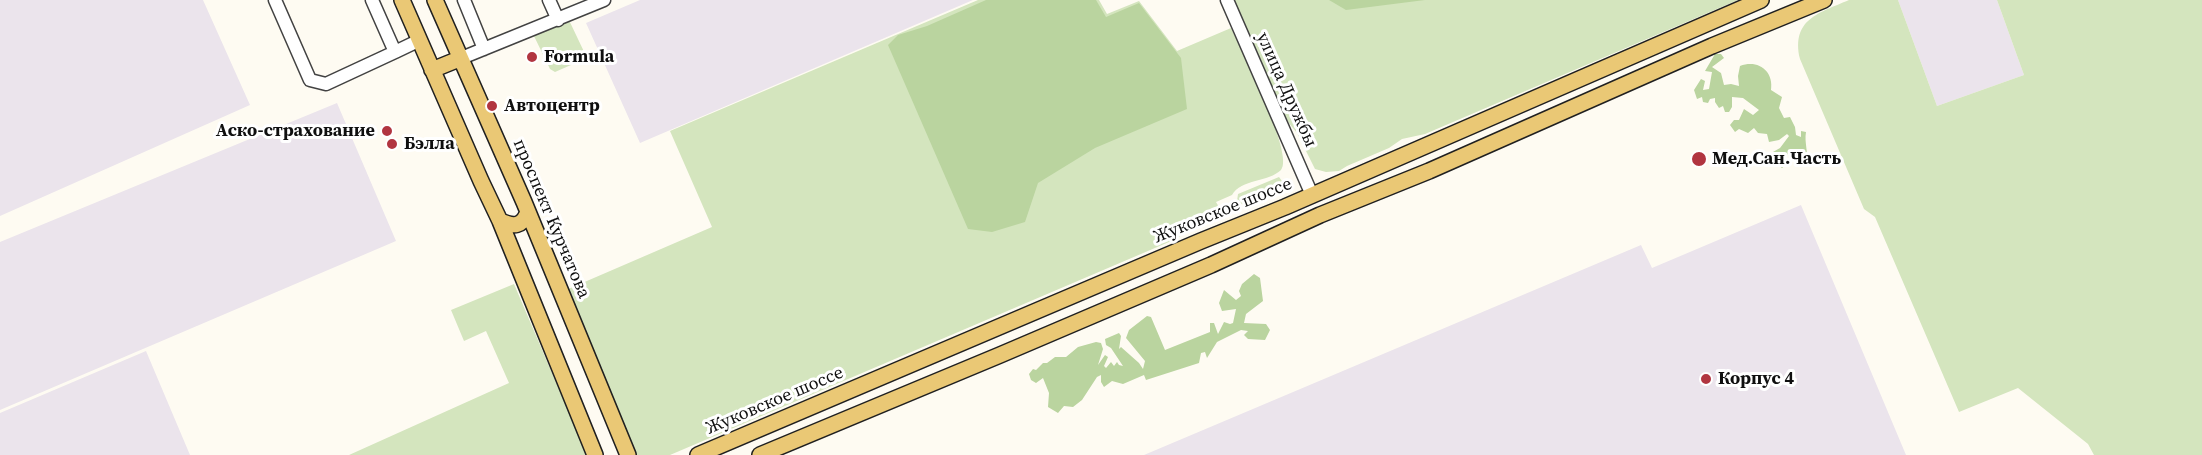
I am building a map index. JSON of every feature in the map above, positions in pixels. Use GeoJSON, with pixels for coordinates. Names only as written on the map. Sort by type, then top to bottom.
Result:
{"type":"FeatureCollection","features":[{"type":"Feature","properties":{"kind":"main road"},"geometry":{"type":"LineString","coordinates":[[402,0],[501,221],[595,455]]}},
{"type":"Feature","properties":{"kind":"main road","name":"проспект Курчатова"},"geometry":{"type":"LineString","coordinates":[[435,0],[528,212],[628,455]]}},
{"type":"Feature","properties":{"kind":"main road","name":"Жуковское шоссе"},"geometry":{"type":"LineString","coordinates":[[698,455],[723,451],[990,330],[1420,149],[1761,0]]}},
{"type":"Feature","properties":{"kind":"main road"},"geometry":{"type":"LineString","coordinates":[[760,455],[1211,265],[1320,215],[1429,171],[1738,35],[1824,0]]}},
{"type":"Feature","properties":{"kind":"main road"},"geometry":{"type":"LineString","coordinates":[[432,70],[459,58]]}},
{"type":"Feature","properties":{"kind":"main road"},"geometry":{"type":"LineString","coordinates":[[1420,149],[1426,152],[1430,161],[1429,171]]}},
{"type":"Feature","properties":{"kind":"main road"},"geometry":{"type":"LineString","coordinates":[[501,221],[512,226],[519,225],[528,212]]}},
{"type":"Feature","properties":{"kind":"main road"},"geometry":{"type":"LineString","coordinates":[[1201,240],[1200,249],[1211,265]]}},
{"type":"Feature","properties":{"kind":"main road"},"geometry":{"type":"LineString","coordinates":[[990,330],[1002,339],[1000,355]]}},
{"type":"Feature","properties":{"kind":"street"},"geometry":{"type":"LineString","coordinates":[[275,0],[310,80],[326,84],[420,40]]}},
{"type":"Feature","properties":{"kind":"street"},"geometry":{"type":"LineString","coordinates":[[372,0],[395,52]]}},
{"type":"Feature","properties":{"kind":"street"},"geometry":{"type":"LineString","coordinates":[[464,0],[484,49]]}},
{"type":"Feature","properties":{"kind":"street"},"geometry":{"type":"LineString","coordinates":[[549,0],[558,20]]}},
{"type":"Feature","properties":{"kind":"street"},"geometry":{"type":"LineString","coordinates":[[459,58],[604,0]]}},
{"type":"Feature","properties":{"kind":"street","name":"улица Дружбы"},"geometry":{"type":"LineString","coordinates":[[1227,0],[1312,195]]}},
{"type":"Feature","properties":{"kind":"shaded area"},"geometry":{"type":"Polygon","coordinates":[[[0,0],[203,0],[250,105],[0,216],[0,0]]]}},
{"type":"Feature","properties":{"kind":"shaded area"},"geometry":{"type":"Polygon","coordinates":[[[640,0],[973,0],[640,143],[586,23],[640,0]]]}},
{"type":"Feature","properties":{"kind":"shaded area"},"geometry":{"type":"Polygon","coordinates":[[[1898,0],[1997,0],[2024,75],[1937,106],[1898,0]]]}},
{"type":"Feature","properties":{"kind":"shaded area"},"geometry":{"type":"Polygon","coordinates":[[[337,103],[396,241],[0,410],[0,242],[337,103]]]}},
{"type":"Feature","properties":{"kind":"shaded area"},"geometry":{"type":"Polygon","coordinates":[[[1801,205],[1906,455],[1144,455],[1641,245],[1652,268],[1801,205]]]}},
{"type":"Feature","properties":{"kind":"shaded area"},"geometry":{"type":"Polygon","coordinates":[[[146,351],[190,455],[0,455],[0,413],[146,351]]]}},
{"type":"Feature","properties":{"kind":"green space"},"geometry":{"type":"Polygon","coordinates":[[[978,0],[1099,0],[1107,14],[1139,1],[1177,51],[1231,28],[1274,124],[1283,160],[1281,170],[1270,177],[1248,183],[1232,195],[1216,202],[1223,214],[1221,217],[1169,242],[670,455],[636,455],[566,290],[712,227],[670,131],[978,0]]]}},
{"type":"Feature","properties":{"kind":"green space"},"geometry":{"type":"Polygon","coordinates":[[[986,0],[1096,0],[1106,17],[1139,3],[1181,58],[1187,109],[1095,148],[1038,183],[1025,222],[992,232],[968,229],[888,45],[898,35],[927,26],[986,0]]]}},
{"type":"Feature","properties":{"kind":"green space"},"geometry":{"type":"Polygon","coordinates":[[[1234,0],[1738,0],[1425,134],[1402,139],[1389,148],[1339,171],[1326,172],[1315,169],[1297,133],[1288,122],[1261,67],[1234,0]]]}},
{"type":"Feature","properties":{"kind":"green space"},"geometry":{"type":"Polygon","coordinates":[[[1329,0],[1425,0],[1346,10],[1329,0]]]}},
{"type":"Feature","properties":{"kind":"green space"},"geometry":{"type":"Polygon","coordinates":[[[1849,0],[1898,0],[1937,106],[2024,75],[1997,0],[2202,0],[2202,455],[2094,455],[2088,444],[2018,388],[1959,412],[1875,217],[1864,209],[1800,59],[1798,46],[1804,26],[1818,14],[1849,0]]]}},
{"type":"Feature","properties":{"kind":"green space"},"geometry":{"type":"Polygon","coordinates":[[[568,18],[587,58],[555,72],[550,69],[533,34],[568,18]]]}},
{"type":"Feature","properties":{"kind":"green space"},"geometry":{"type":"Polygon","coordinates":[[[1715,54],[1721,54],[1724,58],[1712,67],[1721,73],[1724,85],[1739,86],[1740,66],[1753,64],[1767,72],[1770,77],[1771,90],[1782,97],[1779,108],[1784,118],[1790,117],[1796,135],[1801,137],[1801,131],[1806,132],[1806,164],[1796,162],[1800,153],[1794,149],[1790,155],[1783,153],[1782,158],[1787,164],[1782,168],[1775,162],[1773,152],[1780,148],[1789,136],[1787,134],[1779,140],[1769,142],[1767,134],[1758,133],[1754,128],[1748,133],[1739,129],[1735,132],[1730,125],[1734,120],[1739,120],[1744,109],[1753,115],[1759,110],[1743,98],[1732,97],[1732,107],[1729,112],[1725,112],[1723,106],[1719,108],[1715,98],[1710,99],[1708,103],[1703,102],[1702,97],[1697,99],[1694,90],[1701,79],[1705,81],[1703,90],[1709,89],[1712,72],[1705,71],[1715,54]]]}},
{"type":"Feature","properties":{"kind":"green space"},"geometry":{"type":"Polygon","coordinates":[[[1279,177],[1285,185],[1277,193],[1242,204],[1237,201],[1238,194],[1279,177]]]}},
{"type":"Feature","properties":{"kind":"green space"},"geometry":{"type":"Polygon","coordinates":[[[1254,274],[1260,278],[1263,301],[1246,314],[1244,323],[1266,324],[1270,330],[1265,340],[1248,339],[1244,335],[1248,331],[1241,330],[1217,342],[1207,358],[1205,352],[1201,353],[1199,363],[1146,380],[1144,375],[1123,384],[1112,381],[1104,387],[1101,375],[1097,377],[1082,400],[1073,407],[1064,406],[1058,413],[1048,407],[1049,393],[1043,378],[1036,383],[1031,380],[1029,374],[1043,363],[1055,357],[1066,357],[1078,347],[1096,342],[1101,343],[1103,349],[1098,365],[1105,355],[1108,357],[1104,366],[1106,368],[1111,362],[1114,366],[1117,362],[1123,366],[1111,348],[1106,345],[1105,339],[1119,333],[1121,336],[1119,349],[1121,347],[1143,369],[1145,361],[1126,338],[1129,330],[1147,316],[1151,317],[1165,350],[1210,332],[1210,323],[1214,323],[1218,334],[1224,322],[1233,323],[1236,309],[1222,311],[1219,303],[1224,290],[1236,300],[1241,296],[1239,291],[1242,284],[1254,274]]]}},
{"type":"Feature","properties":{"kind":"green space"},"geometry":{"type":"Polygon","coordinates":[[[514,284],[587,455],[349,455],[509,383],[486,331],[464,341],[451,310],[514,284]]]}},
{"type":"Feature","properties":{"kind":"place","name":"Formula"},"geometry":{"type":"Point","coordinates":[532,57]}},
{"type":"Feature","properties":{"kind":"place","name":"Автоцентр"},"geometry":{"type":"Point","coordinates":[492,106]}},
{"type":"Feature","properties":{"kind":"place","name":"Аско-страхование"},"geometry":{"type":"Point","coordinates":[387,131]}},
{"type":"Feature","properties":{"kind":"place","name":"Бэлла"},"geometry":{"type":"Point","coordinates":[392,144]}},
{"type":"Feature","properties":{"kind":"place","name":"Мед.Сан.Часть"},"geometry":{"type":"Point","coordinates":[1699,159]}},
{"type":"Feature","properties":{"kind":"place","name":"Корпус 4"},"geometry":{"type":"Point","coordinates":[1706,379]}}]}
